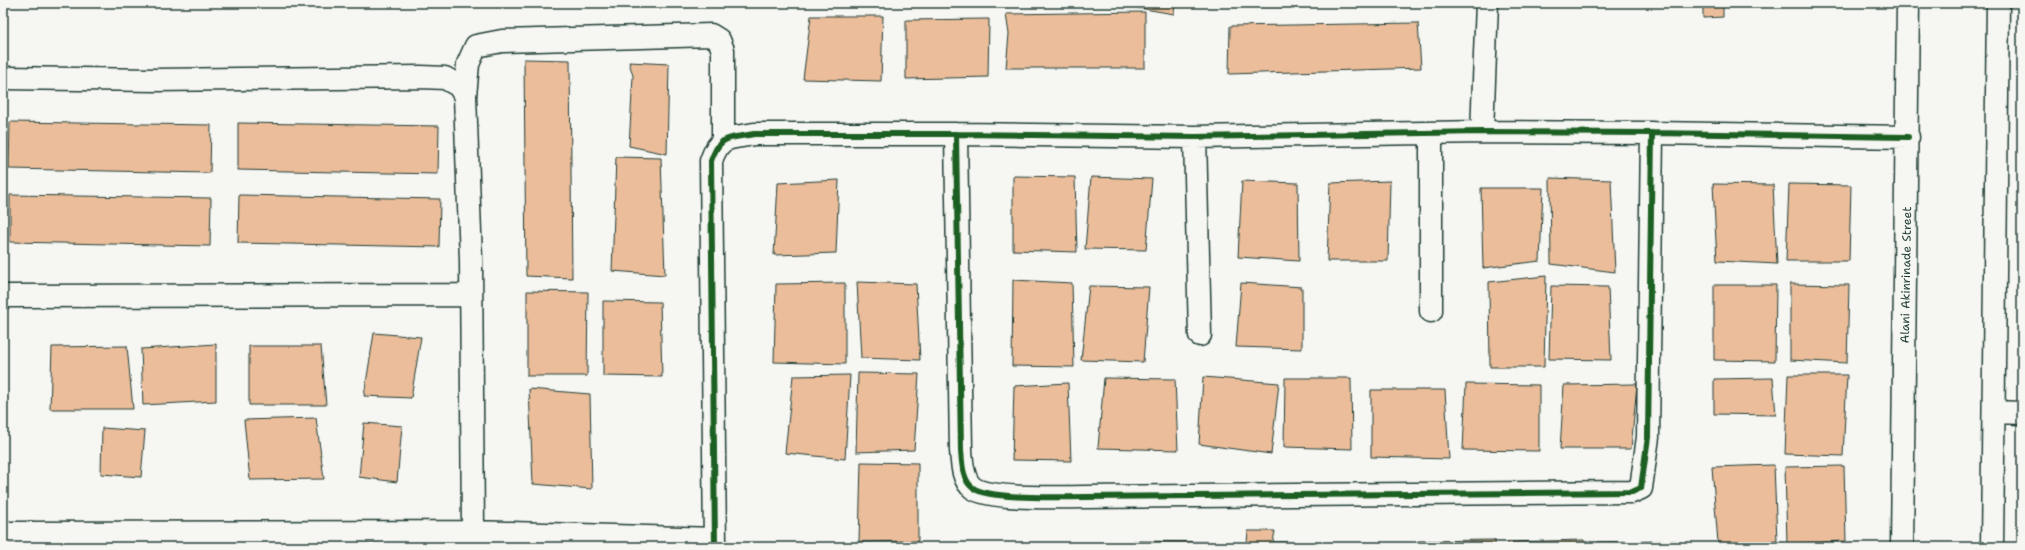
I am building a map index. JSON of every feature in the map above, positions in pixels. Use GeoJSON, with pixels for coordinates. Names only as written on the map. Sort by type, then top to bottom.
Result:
{"type":"FeatureCollection","features":[{"type":"Feature","properties":{"kind":"street"},"geometry":{"type":"LineString","coordinates":[[1482,132],[1487,3]]}},
{"type":"Feature","properties":{"kind":"street","name":"Alani Akinrinade Street"},"geometry":{"type":"LineString","coordinates":[[1902,547],[1908,138],[1908,3]]}},
{"type":"Feature","properties":{"kind":"street"},"geometry":{"type":"LineString","coordinates":[[1992,547],[1998,3]]}},
{"type":"Feature","properties":{"kind":"street"},"geometry":{"type":"LineString","coordinates":[[473,532],[470,294],[465,96],[468,64],[476,46],[502,41],[711,35],[719,40],[723,50],[723,140]]}},
{"type":"Feature","properties":{"kind":"street"},"geometry":{"type":"LineString","coordinates":[[3,78],[156,80],[427,77],[445,78],[459,86],[465,96]]}},
{"type":"Feature","properties":{"kind":"street"},"geometry":{"type":"LineString","coordinates":[[3,533],[473,532],[715,543],[712,161],[716,147],[723,140],[754,134],[956,134],[1195,137],[1482,132],[1652,133],[1908,138]]}},
{"type":"Feature","properties":{"kind":"street"},"geometry":{"type":"LineString","coordinates":[[956,134],[961,450],[964,476],[973,488],[996,495],[1084,497],[1632,492],[1641,488],[1643,483],[1648,437],[1652,133]]}},
{"type":"Feature","properties":{"kind":"street"},"geometry":{"type":"LineString","coordinates":[[1431,134],[1431,311]]}},
{"type":"Feature","properties":{"kind":"street"},"geometry":{"type":"LineString","coordinates":[[1195,137],[1200,335]]}},
{"type":"Feature","properties":{"kind":"street"},"geometry":{"type":"LineString","coordinates":[[3,296],[470,294]]}},
{"type":"Feature","properties":{"kind":"street"},"geometry":{"type":"LineString","coordinates":[[1994,412],[2022,413]]}},
{"type":"Feature","properties":{"kind":"building"},"geometry":{"type":"Polygon","coordinates":[[[1134,3],[1175,3],[1174,14],[1133,7],[1134,3]]]}},
{"type":"Feature","properties":{"kind":"building"},"geometry":{"type":"Polygon","coordinates":[[[1235,3],[1285,3],[1285,7],[1235,7],[1235,3]]]}},
{"type":"Feature","properties":{"kind":"building"},"geometry":{"type":"Polygon","coordinates":[[[1703,3],[1723,3],[1723,17],[1703,18],[1703,3]]]}},
{"type":"Feature","properties":{"kind":"building"},"geometry":{"type":"Polygon","coordinates":[[[1145,12],[1145,68],[1006,68],[1009,34],[1006,14],[1145,12]]]}},
{"type":"Feature","properties":{"kind":"building"},"geometry":{"type":"Polygon","coordinates":[[[811,16],[883,16],[881,81],[803,79],[811,16]]]}},
{"type":"Feature","properties":{"kind":"building"},"geometry":{"type":"Polygon","coordinates":[[[989,19],[988,77],[906,79],[906,20],[989,19]]]}},
{"type":"Feature","properties":{"kind":"building"},"geometry":{"type":"Polygon","coordinates":[[[1418,23],[1421,68],[1229,74],[1230,26],[1418,23]]]}},
{"type":"Feature","properties":{"kind":"building"},"geometry":{"type":"Polygon","coordinates":[[[524,59],[570,60],[572,278],[526,276],[524,59]]]}},
{"type":"Feature","properties":{"kind":"building"},"geometry":{"type":"Polygon","coordinates":[[[629,62],[669,64],[667,154],[629,146],[633,76],[629,62]]]}},
{"type":"Feature","properties":{"kind":"building"},"geometry":{"type":"Polygon","coordinates":[[[10,122],[211,125],[210,173],[9,169],[10,122]]]}},
{"type":"Feature","properties":{"kind":"building"},"geometry":{"type":"Polygon","coordinates":[[[238,123],[439,126],[438,174],[238,170],[238,123]]]}},
{"type":"Feature","properties":{"kind":"building"},"geometry":{"type":"Polygon","coordinates":[[[616,157],[661,158],[665,275],[612,271],[616,157]]]}},
{"type":"Feature","properties":{"kind":"building"},"geometry":{"type":"Polygon","coordinates":[[[1013,176],[1075,177],[1077,252],[1013,250],[1013,176]]]}},
{"type":"Feature","properties":{"kind":"building"},"geometry":{"type":"Polygon","coordinates":[[[1091,177],[1152,179],[1146,250],[1085,249],[1091,177]]]}},
{"type":"Feature","properties":{"kind":"building"},"geometry":{"type":"Polygon","coordinates":[[[1550,178],[1611,180],[1615,272],[1551,264],[1550,178]]]}},
{"type":"Feature","properties":{"kind":"building"},"geometry":{"type":"Polygon","coordinates":[[[839,180],[836,253],[774,255],[778,183],[839,180]]]}},
{"type":"Feature","properties":{"kind":"building"},"geometry":{"type":"Polygon","coordinates":[[[1242,181],[1298,183],[1299,261],[1238,257],[1242,181]]]}},
{"type":"Feature","properties":{"kind":"building"},"geometry":{"type":"Polygon","coordinates":[[[1390,181],[1388,261],[1327,261],[1330,183],[1390,181]]]}},
{"type":"Feature","properties":{"kind":"building"},"geometry":{"type":"Polygon","coordinates":[[[1713,184],[1773,185],[1777,264],[1717,261],[1713,184]]]}},
{"type":"Feature","properties":{"kind":"building"},"geometry":{"type":"Polygon","coordinates":[[[1789,184],[1851,185],[1849,261],[1786,261],[1789,184]]]}},
{"type":"Feature","properties":{"kind":"building"},"geometry":{"type":"Polygon","coordinates":[[[1481,188],[1543,188],[1540,261],[1483,268],[1481,188]]]}},
{"type":"Feature","properties":{"kind":"building"},"geometry":{"type":"Polygon","coordinates":[[[10,195],[211,198],[210,246],[10,242],[10,195]]]}},
{"type":"Feature","properties":{"kind":"building"},"geometry":{"type":"Polygon","coordinates":[[[239,195],[440,199],[439,247],[238,243],[239,195]]]}},
{"type":"Feature","properties":{"kind":"building"},"geometry":{"type":"Polygon","coordinates":[[[1546,276],[1544,367],[1490,367],[1489,282],[1546,276]]]}},
{"type":"Feature","properties":{"kind":"building"},"geometry":{"type":"Polygon","coordinates":[[[1013,280],[1072,283],[1074,367],[1012,366],[1013,280]]]}},
{"type":"Feature","properties":{"kind":"building"},"geometry":{"type":"Polygon","coordinates":[[[857,282],[916,284],[920,360],[861,358],[857,282]]]}},
{"type":"Feature","properties":{"kind":"building"},"geometry":{"type":"Polygon","coordinates":[[[845,283],[845,364],[774,362],[776,284],[845,283]]]}},
{"type":"Feature","properties":{"kind":"building"},"geometry":{"type":"Polygon","coordinates":[[[1241,283],[1302,287],[1302,349],[1236,347],[1241,283]]]}},
{"type":"Feature","properties":{"kind":"building"},"geometry":{"type":"Polygon","coordinates":[[[1790,284],[1849,285],[1847,363],[1790,360],[1790,284]]]}},
{"type":"Feature","properties":{"kind":"building"},"geometry":{"type":"Polygon","coordinates":[[[1714,285],[1776,285],[1775,361],[1714,360],[1714,285]]]}},
{"type":"Feature","properties":{"kind":"building"},"geometry":{"type":"Polygon","coordinates":[[[1089,286],[1149,287],[1143,362],[1081,360],[1089,286]]]}},
{"type":"Feature","properties":{"kind":"building"},"geometry":{"type":"Polygon","coordinates":[[[1551,286],[1608,287],[1611,360],[1549,359],[1551,286]]]}},
{"type":"Feature","properties":{"kind":"building"},"geometry":{"type":"Polygon","coordinates":[[[527,291],[588,292],[587,376],[527,376],[527,291]]]}},
{"type":"Feature","properties":{"kind":"building"},"geometry":{"type":"Polygon","coordinates":[[[603,301],[660,302],[662,377],[603,376],[603,301]]]}},
{"type":"Feature","properties":{"kind":"building"},"geometry":{"type":"Polygon","coordinates":[[[374,333],[421,337],[411,398],[364,396],[374,333]]]}},
{"type":"Feature","properties":{"kind":"building"},"geometry":{"type":"Polygon","coordinates":[[[216,344],[216,401],[143,405],[141,349],[216,344]]]}},
{"type":"Feature","properties":{"kind":"building"},"geometry":{"type":"Polygon","coordinates":[[[127,346],[133,409],[50,409],[52,347],[127,346]]]}},
{"type":"Feature","properties":{"kind":"building"},"geometry":{"type":"Polygon","coordinates":[[[249,346],[321,346],[326,405],[249,405],[249,346]]]}},
{"type":"Feature","properties":{"kind":"building"},"geometry":{"type":"Polygon","coordinates":[[[858,373],[919,374],[914,450],[856,452],[858,373]]]}},
{"type":"Feature","properties":{"kind":"building"},"geometry":{"type":"Polygon","coordinates":[[[850,375],[845,459],[785,453],[793,376],[850,375]]]}},
{"type":"Feature","properties":{"kind":"building"},"geometry":{"type":"Polygon","coordinates":[[[1788,375],[1847,375],[1843,456],[1785,454],[1788,375]]]}},
{"type":"Feature","properties":{"kind":"building"},"geometry":{"type":"Polygon","coordinates":[[[1203,377],[1279,383],[1271,454],[1199,444],[1203,377]]]}},
{"type":"Feature","properties":{"kind":"building"},"geometry":{"type":"Polygon","coordinates":[[[1104,378],[1175,379],[1178,450],[1098,448],[1104,378]]]}},
{"type":"Feature","properties":{"kind":"building"},"geometry":{"type":"Polygon","coordinates":[[[1285,378],[1351,378],[1352,449],[1284,447],[1285,378]]]}},
{"type":"Feature","properties":{"kind":"building"},"geometry":{"type":"Polygon","coordinates":[[[1773,378],[1776,415],[1714,414],[1714,379],[1773,378]]]}},
{"type":"Feature","properties":{"kind":"building"},"geometry":{"type":"Polygon","coordinates":[[[1068,383],[1071,461],[1012,460],[1014,386],[1068,383]]]}},
{"type":"Feature","properties":{"kind":"building"},"geometry":{"type":"Polygon","coordinates":[[[1466,384],[1539,385],[1539,451],[1463,450],[1466,384]]]}},
{"type":"Feature","properties":{"kind":"building"},"geometry":{"type":"Polygon","coordinates":[[[1637,384],[1631,449],[1560,449],[1564,385],[1637,384]]]}},
{"type":"Feature","properties":{"kind":"building"},"geometry":{"type":"Polygon","coordinates":[[[529,389],[590,394],[592,489],[533,484],[529,389]]]}},
{"type":"Feature","properties":{"kind":"building"},"geometry":{"type":"Polygon","coordinates":[[[1371,390],[1445,390],[1449,459],[1371,457],[1371,390]]]}},
{"type":"Feature","properties":{"kind":"building"},"geometry":{"type":"Polygon","coordinates":[[[316,418],[324,479],[250,480],[244,420],[316,418]]]}},
{"type":"Feature","properties":{"kind":"building"},"geometry":{"type":"Polygon","coordinates":[[[364,423],[402,426],[397,482],[359,477],[364,423]]]}},
{"type":"Feature","properties":{"kind":"building"},"geometry":{"type":"Polygon","coordinates":[[[102,428],[145,431],[141,477],[101,474],[102,428]]]}},
{"type":"Feature","properties":{"kind":"building"},"geometry":{"type":"Polygon","coordinates":[[[861,462],[918,463],[918,541],[859,542],[861,462]]]}},
{"type":"Feature","properties":{"kind":"building"},"geometry":{"type":"Polygon","coordinates":[[[1774,465],[1777,541],[1718,543],[1712,467],[1774,465]]]}},
{"type":"Feature","properties":{"kind":"building"},"geometry":{"type":"Polygon","coordinates":[[[1844,466],[1846,541],[1787,544],[1785,467],[1844,466]]]}},
{"type":"Feature","properties":{"kind":"building"},"geometry":{"type":"Polygon","coordinates":[[[1248,531],[1275,531],[1273,542],[1292,542],[1292,547],[1218,547],[1218,543],[1247,543],[1248,531]]]}},
{"type":"Feature","properties":{"kind":"building"},"geometry":{"type":"Polygon","coordinates":[[[1495,540],[1495,547],[1418,547],[1418,541],[1495,540]]]}},
{"type":"Feature","properties":{"kind":"building"},"geometry":{"type":"Polygon","coordinates":[[[1584,540],[1584,547],[1508,547],[1508,542],[1584,540]]]}},
{"type":"Feature","properties":{"kind":"building"},"geometry":{"type":"Polygon","coordinates":[[[1133,541],[1206,542],[1206,547],[1132,547],[1133,541]]]}},
{"type":"Feature","properties":{"kind":"building"},"geometry":{"type":"Polygon","coordinates":[[[1676,541],[1676,547],[1598,547],[1598,542],[1676,541]]]}},
{"type":"Feature","properties":{"kind":"cycle path"},"geometry":{"type":"LineString","coordinates":[[715,547],[711,161],[718,146],[726,139],[754,134],[956,134],[1195,137],[1482,132],[1908,137]]}},
{"type":"Feature","properties":{"kind":"cycle path"},"geometry":{"type":"LineString","coordinates":[[956,134],[961,450],[963,470],[969,485],[982,492],[1010,496],[1043,497],[1632,492],[1641,488],[1648,437],[1652,133]]}}]}
